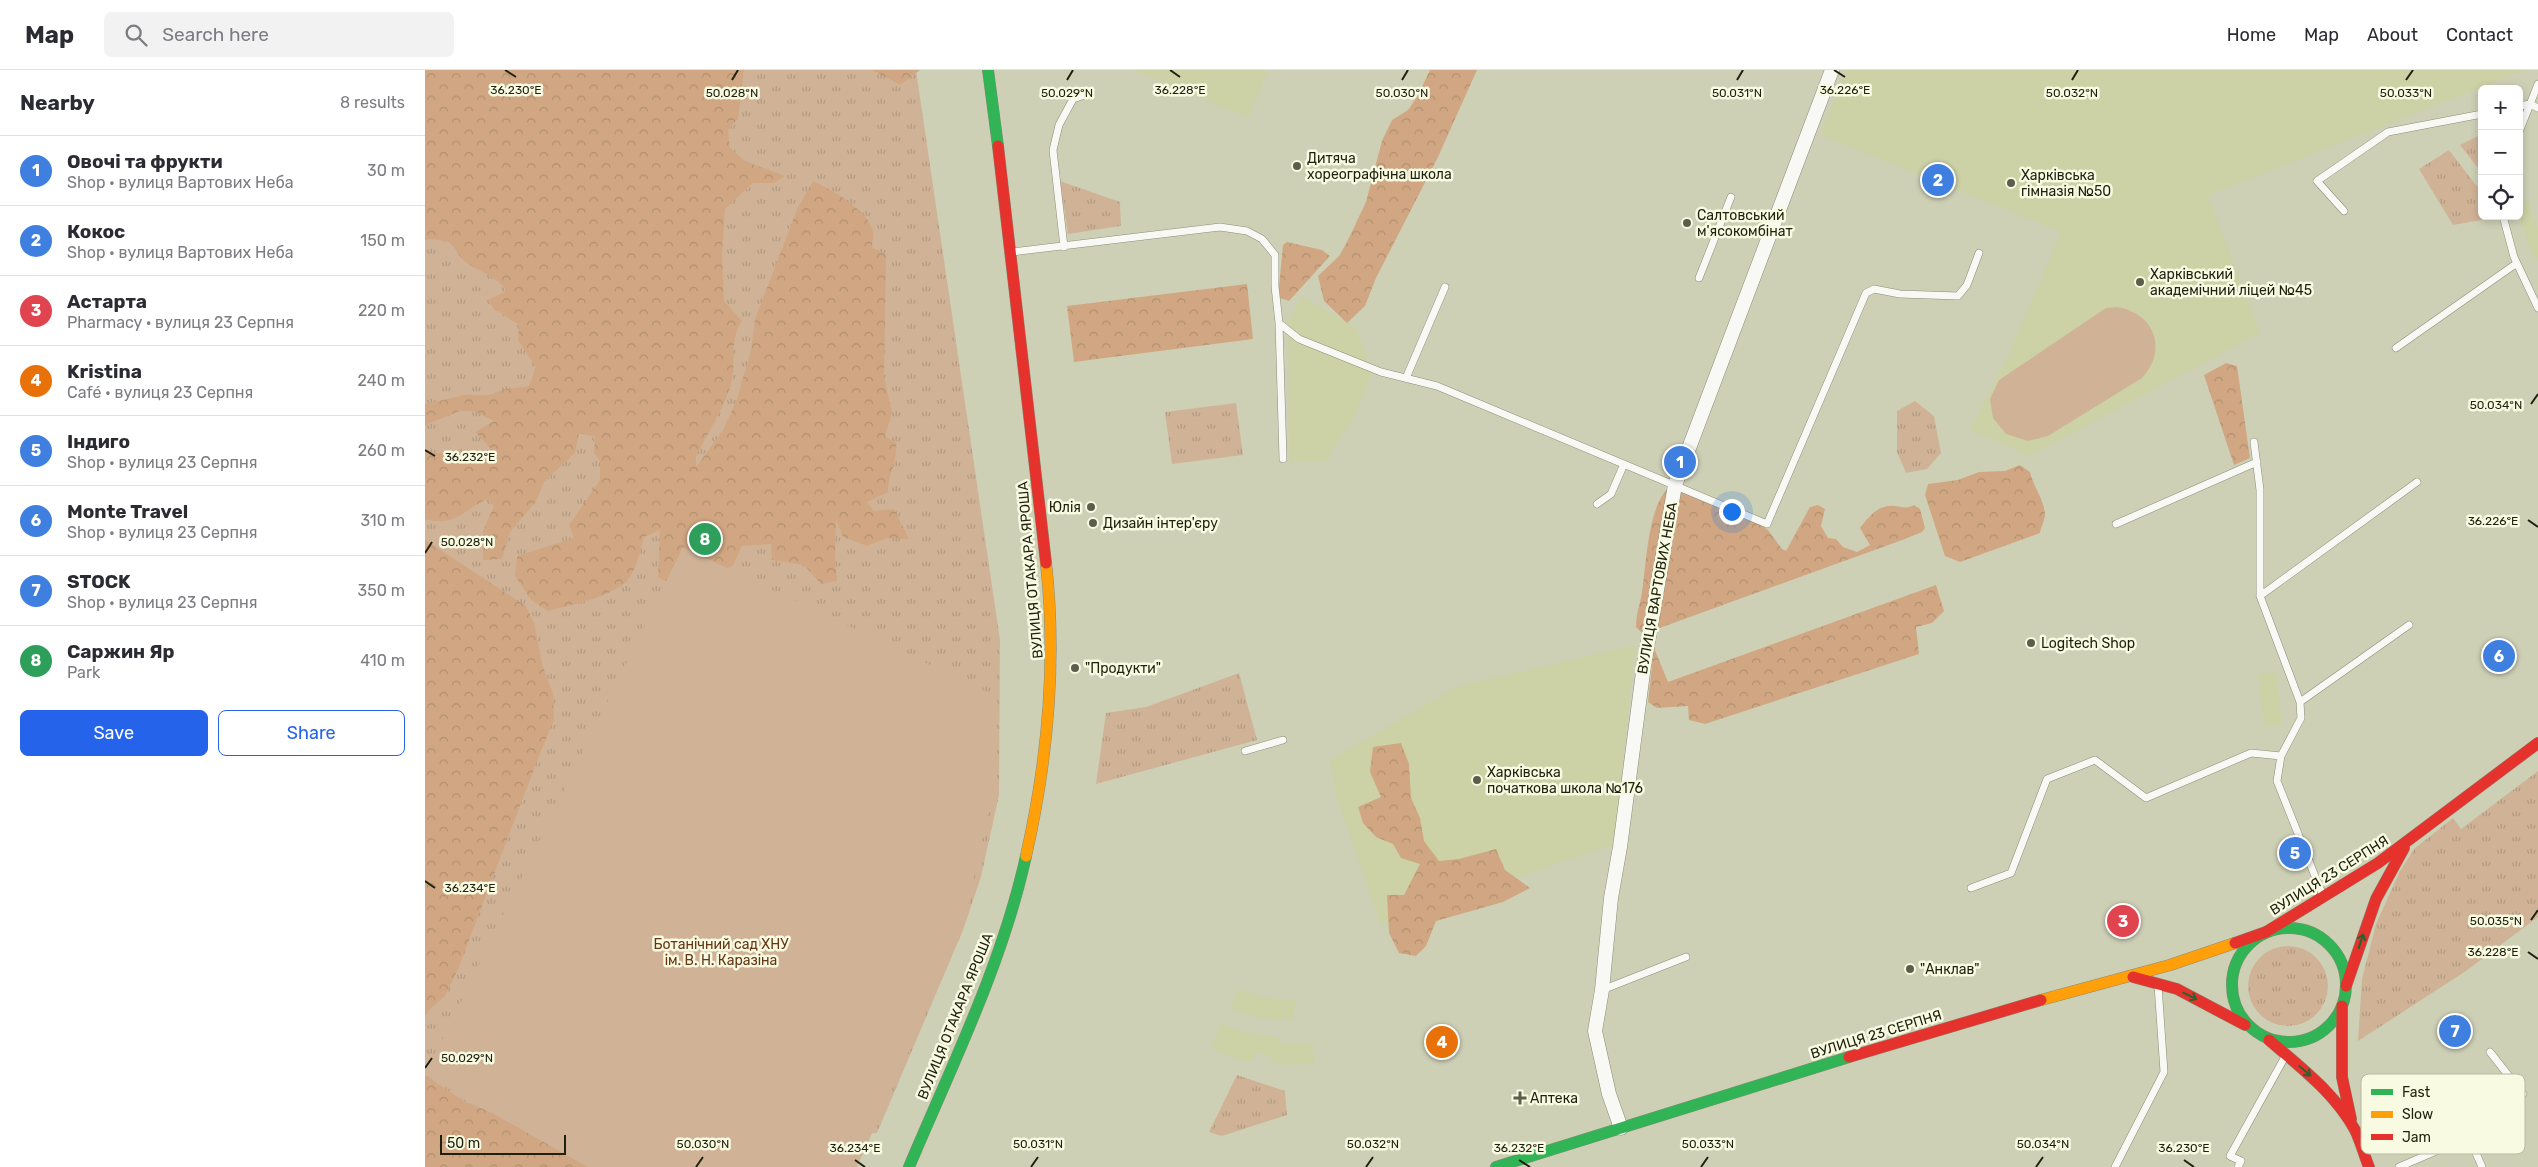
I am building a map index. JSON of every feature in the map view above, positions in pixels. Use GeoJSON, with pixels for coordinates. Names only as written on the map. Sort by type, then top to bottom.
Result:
{"type":"FeatureCollection","features":[{"type":"Feature","properties":{"kind":"street","name":"ВУЛИЦЯ ОТАКАРА ЯРОША"},"geometry":{"type":"LineString","coordinates":[[909,1167],[998,955],[1023,876],[1044,773],[1051,697],[1053,644],[1012,252],[988,70]]}},
{"type":"Feature","properties":{"kind":"street","name":"ВУЛИЦЯ ВАРТОВИХ НЕБА"},"geometry":{"type":"LineString","coordinates":[[1621,1128],[1609,1094],[1595,1031],[1602,990],[1611,898],[1621,838],[1643,665],[1675,485],[1832,70]]}},
{"type":"Feature","properties":{"kind":"street","name":"ВУЛИЦЯ 23 СЕРПНЯ"},"geometry":{"type":"LineString","coordinates":[[2342,1006],[2332,1023],[2317,1036],[2297,1042],[2268,1039],[2249,1027],[2235,1006],[2231,981],[2233,969],[2246,947],[2266,932],[2353,879],[2407,842],[2538,743]]}},
{"type":"Feature","properties":{"kind":"street","name":"ВУЛИЦЯ 23 СЕРПНЯ"},"geometry":{"type":"LineString","coordinates":[[2355,1131],[2346,1102],[2342,1077],[2342,1006],[2346,987],[2376,899],[2407,842]]}},
{"type":"Feature","properties":{"kind":"street","name":"ВУЛИЦЯ 23 СЕРПНЯ"},"geometry":{"type":"LineString","coordinates":[[1496,1167],[1941,1029],[2199,956],[2266,932],[2291,928],[2316,934],[2331,946],[2341,962],[2346,987]]}},
{"type":"Feature","properties":{"kind":"street"},"geometry":{"type":"LineString","coordinates":[[2127,977],[2158,982],[2210,1006],[2249,1027]]}},
{"type":"Feature","properties":{"kind":"street"},"geometry":{"type":"LineString","coordinates":[[2268,1039],[2320,1084],[2355,1131],[2361,1146]]}},
{"type":"Feature","properties":{"kind":"street"},"geometry":{"type":"LineString","coordinates":[[2364,1154],[2369,1167]]}},
{"type":"Feature","properties":{"kind":"lane"},"geometry":{"type":"LineString","coordinates":[[2520,130],[2538,84]]}},
{"type":"Feature","properties":{"kind":"lane"},"geometry":{"type":"LineString","coordinates":[[1064,247],[1053,150],[1059,125],[1073,99],[1091,93]]}},
{"type":"Feature","properties":{"kind":"lane"},"geometry":{"type":"LineString","coordinates":[[2523,105],[2530,104],[2538,108]]}},
{"type":"Feature","properties":{"kind":"lane"},"geometry":{"type":"LineString","coordinates":[[2344,211],[2317,181],[2388,132],[2478,115]]}},
{"type":"Feature","properties":{"kind":"lane"},"geometry":{"type":"LineString","coordinates":[[1699,278],[1731,197]]}},
{"type":"Feature","properties":{"kind":"lane"},"geometry":{"type":"LineString","coordinates":[[2504,220],[2517,263],[2538,308]]}},
{"type":"Feature","properties":{"kind":"lane"},"geometry":{"type":"LineString","coordinates":[[1012,252],[1220,227],[1247,231],[1262,239],[1275,256],[1283,459]]}},
{"type":"Feature","properties":{"kind":"lane"},"geometry":{"type":"LineString","coordinates":[[1279,323],[1299,339],[1381,372],[1437,386],[1767,524],[1866,293],[1874,289],[1899,294],[1958,296],[1967,284],[1979,253]]}},
{"type":"Feature","properties":{"kind":"lane"},"geometry":{"type":"LineString","coordinates":[[2396,348],[2517,263]]}},
{"type":"Feature","properties":{"kind":"lane"},"geometry":{"type":"LineString","coordinates":[[1406,378],[1445,287]]}},
{"type":"Feature","properties":{"kind":"lane"},"geometry":{"type":"LineString","coordinates":[[2254,442],[2260,490],[2260,596],[2300,702],[2301,718],[2281,756],[2277,781],[2323,897]]}},
{"type":"Feature","properties":{"kind":"lane"},"geometry":{"type":"LineString","coordinates":[[2116,524],[2257,462]]}},
{"type":"Feature","properties":{"kind":"lane"},"geometry":{"type":"LineString","coordinates":[[1597,504],[1611,494],[1624,464]]}},
{"type":"Feature","properties":{"kind":"lane"},"geometry":{"type":"LineString","coordinates":[[2260,596],[2417,482]]}},
{"type":"Feature","properties":{"kind":"lane"},"geometry":{"type":"LineString","coordinates":[[2300,702],[2409,625]]}},
{"type":"Feature","properties":{"kind":"lane"},"geometry":{"type":"LineString","coordinates":[[1245,751],[1283,740]]}},
{"type":"Feature","properties":{"kind":"lane"},"geometry":{"type":"LineString","coordinates":[[1971,888],[2011,873],[2047,779],[2095,760],[2146,798],[2251,753],[2281,756]]}},
{"type":"Feature","properties":{"kind":"lane"},"geometry":{"type":"LineString","coordinates":[[1602,990],[1686,957]]}},
{"type":"Feature","properties":{"kind":"lane"},"geometry":{"type":"LineString","coordinates":[[2115,1167],[2165,1072],[2158,982]]}},
{"type":"Feature","properties":{"kind":"lane"},"geometry":{"type":"LineString","coordinates":[[2490,1052],[2507,1074]]}},
{"type":"Feature","properties":{"kind":"lane"},"geometry":{"type":"LineString","coordinates":[[2238,1167],[2241,1161],[2230,1156],[2286,1055]]}},
{"type":"Feature","properties":{"kind":"lane"},"geometry":{"type":"LineString","coordinates":[[2399,1167],[2428,1154]]}},
{"type":"Feature","properties":{"kind":"lane"},"geometry":{"type":"LineString","coordinates":[[2477,1154],[2482,1167]]}},
{"type":"Feature","properties":{"kind":"shaded area"},"geometry":{"type":"Polygon","coordinates":[[[1133,70],[1268,70],[1248,118],[1133,70]]]}},
{"type":"Feature","properties":{"kind":"shaded area","name":"Харківський академічний ліцей №45"},"geometry":{"type":"Polygon","coordinates":[[[1847,70],[2525,70],[2487,85],[2478,85],[2478,89],[2208,195],[2260,333],[2029,456],[1970,430],[2009,354],[2061,232],[1820,135],[1847,70]]]}},
{"type":"Feature","properties":{"kind":"shaded area"},"geometry":{"type":"Polygon","coordinates":[[[2528,200],[2538,228],[2538,260],[2532,254],[2520,220],[2523,220],[2523,203],[2528,200]]]}},
{"type":"Feature","properties":{"kind":"shaded area"},"geometry":{"type":"Polygon","coordinates":[[[1302,297],[1356,328],[1372,373],[1355,416],[1325,461],[1290,462],[1288,321],[1302,297]]]}},
{"type":"Feature","properties":{"kind":"shaded area","name":"Харківська початкова школа №176"},"geometry":{"type":"Polygon","coordinates":[[[1635,645],[1614,844],[1381,925],[1338,801],[1330,760],[1458,686],[1635,645]]]}},
{"type":"Feature","properties":{"kind":"shaded area"},"geometry":{"type":"Polygon","coordinates":[[[2276,672],[2282,725],[2264,727],[2258,674],[2276,672]]]}},
{"type":"Feature","properties":{"kind":"shaded area"},"geometry":{"type":"Polygon","coordinates":[[[1238,989],[1265,998],[1296,1000],[1292,1021],[1256,1017],[1231,1008],[1238,989]]]}},
{"type":"Feature","properties":{"kind":"shaded area"},"geometry":{"type":"Polygon","coordinates":[[[1222,1023],[1237,1030],[1279,1038],[1278,1044],[1313,1044],[1314,1064],[1282,1065],[1271,1062],[1272,1057],[1257,1052],[1251,1062],[1223,1055],[1211,1047],[1222,1023]]]}},
{"type":"Feature","properties":{"kind":"green space"},"geometry":{"type":"Polygon","coordinates":[[[425,70],[916,70],[1000,640],[999,795],[981,877],[963,930],[877,1133],[425,1167],[425,70]]]}},
{"type":"Feature","properties":{"kind":"green space"},"geometry":{"type":"Polygon","coordinates":[[[425,70],[744,70],[738,119],[728,130],[730,148],[745,161],[785,176],[774,183],[753,183],[725,209],[722,254],[724,301],[742,321],[736,333],[731,385],[723,406],[696,457],[696,467],[722,432],[737,399],[751,350],[755,319],[798,207],[813,181],[838,194],[862,214],[873,230],[872,247],[886,255],[884,376],[892,413],[885,436],[896,443],[896,450],[888,492],[867,502],[874,511],[894,509],[909,539],[887,538],[867,546],[843,537],[836,520],[835,556],[837,581],[821,584],[804,565],[772,560],[771,544],[742,546],[733,565],[695,588],[676,586],[658,577],[660,530],[644,537],[635,568],[624,584],[605,595],[548,611],[532,601],[515,576],[517,556],[574,538],[569,525],[600,480],[600,461],[594,453],[595,437],[579,433],[575,453],[544,482],[535,503],[510,532],[502,559],[483,560],[483,531],[494,506],[487,499],[452,519],[436,521],[425,519],[425,452],[492,455],[492,450],[475,432],[494,421],[473,411],[460,411],[425,425],[425,404],[465,395],[489,395],[506,389],[529,386],[536,367],[518,341],[519,325],[494,309],[487,300],[507,291],[503,286],[492,277],[463,260],[448,242],[425,240],[425,70]]]}},
{"type":"Feature","properties":{"kind":"green space"},"geometry":{"type":"Polygon","coordinates":[[[872,70],[920,70],[900,85],[872,70]]]}},
{"type":"Feature","properties":{"kind":"green space"},"geometry":{"type":"Polygon","coordinates":[[[1430,70],[1477,70],[1438,157],[1376,278],[1365,306],[1347,323],[1324,301],[1318,276],[1339,256],[1366,202],[1382,141],[1392,120],[1408,110],[1417,97],[1430,70]]]}},
{"type":"Feature","properties":{"kind":"green space"},"geometry":{"type":"Polygon","coordinates":[[[2478,136],[2478,168],[2460,145],[2478,136]]]}},
{"type":"Feature","properties":{"kind":"green space"},"geometry":{"type":"Polygon","coordinates":[[[2449,150],[2478,188],[2478,220],[2482,220],[2453,225],[2419,169],[2449,150]]]}},
{"type":"Feature","properties":{"kind":"green space"},"geometry":{"type":"Polygon","coordinates":[[[1060,181],[1120,202],[1121,226],[1068,234],[1060,181]]]}},
{"type":"Feature","properties":{"kind":"green space"},"geometry":{"type":"Polygon","coordinates":[[[1287,242],[1322,250],[1330,256],[1289,301],[1278,297],[1283,245],[1287,242]]]}},
{"type":"Feature","properties":{"kind":"green space"},"geometry":{"type":"Polygon","coordinates":[[[1247,284],[1253,339],[1074,362],[1067,306],[1247,284]]]}},
{"type":"Feature","properties":{"kind":"green space"},"geometry":{"type":"Polygon","coordinates":[[[2117,307],[2141,317],[2154,334],[2156,345],[2154,356],[2150,367],[2142,378],[2048,436],[2028,441],[2006,434],[1993,418],[1990,399],[1999,380],[2106,308],[2117,307]]]}},
{"type":"Feature","properties":{"kind":"green space"},"geometry":{"type":"Polygon","coordinates":[[[2226,363],[2237,366],[2250,458],[2234,465],[2204,375],[2226,363]]]}},
{"type":"Feature","properties":{"kind":"green space"},"geometry":{"type":"Polygon","coordinates":[[[1915,401],[1934,416],[1941,453],[1927,469],[1906,473],[1897,452],[1897,411],[1915,401]]]}},
{"type":"Feature","properties":{"kind":"green space"},"geometry":{"type":"Polygon","coordinates":[[[1236,403],[1243,455],[1172,464],[1165,412],[1236,403]]]}},
{"type":"Feature","properties":{"kind":"green space"},"geometry":{"type":"Polygon","coordinates":[[[2020,465],[2030,472],[2043,503],[2045,516],[2040,533],[1960,562],[1945,556],[1925,495],[1928,484],[1958,480],[1979,472],[2005,471],[2020,465]]]}},
{"type":"Feature","properties":{"kind":"green space"},"geometry":{"type":"Polygon","coordinates":[[[1669,488],[1679,490],[1736,516],[1759,524],[1768,530],[1782,549],[1786,551],[1810,507],[1818,505],[1825,509],[1821,526],[1828,538],[1836,539],[1843,547],[1857,552],[1870,545],[1860,528],[1871,515],[1884,507],[1907,507],[1914,505],[1920,509],[1925,528],[1922,532],[1905,539],[1643,634],[1636,627],[1636,622],[1649,537],[1656,507],[1669,488]]]}},
{"type":"Feature","properties":{"kind":"green space"},"geometry":{"type":"Polygon","coordinates":[[[425,540],[526,606],[534,623],[543,667],[553,694],[554,720],[458,969],[445,996],[429,1010],[425,1017],[425,540]]]}},
{"type":"Feature","properties":{"kind":"green space","name":"Ботанічний сад ХНУ ім. В. Н. Каразіна"},"geometry":{"type":"Polygon","coordinates":[[[683,547],[993,695],[993,787],[963,930],[857,1167],[588,1167],[425,1075],[683,547]]]}},
{"type":"Feature","properties":{"kind":"green space"},"geometry":{"type":"Polygon","coordinates":[[[1936,585],[1944,611],[1932,623],[1916,627],[1919,654],[1705,724],[1689,720],[1688,706],[1657,708],[1648,702],[1654,648],[1668,682],[1936,585]]]}},
{"type":"Feature","properties":{"kind":"green space"},"geometry":{"type":"Polygon","coordinates":[[[1239,673],[1257,740],[1096,784],[1106,713],[1146,707],[1239,673]]]}},
{"type":"Feature","properties":{"kind":"green space"},"geometry":{"type":"Polygon","coordinates":[[[1401,743],[1409,764],[1411,798],[1420,818],[1424,841],[1439,861],[1459,859],[1496,849],[1505,870],[1530,888],[1503,902],[1436,921],[1426,946],[1416,956],[1399,953],[1389,933],[1387,895],[1404,895],[1420,864],[1401,858],[1393,844],[1376,837],[1363,823],[1358,807],[1381,797],[1370,772],[1373,747],[1401,743]]]}},
{"type":"Feature","properties":{"kind":"green space"},"geometry":{"type":"Polygon","coordinates":[[[2538,771],[2538,917],[2466,971],[2358,1041],[2362,979],[2376,924],[2400,871],[2414,849],[2453,818],[2461,829],[2538,771]]]}},
{"type":"Feature","properties":{"kind":"green space"},"geometry":{"type":"Polygon","coordinates":[[[2280,946],[2296,946],[2317,957],[2328,978],[2328,994],[2317,1015],[2296,1026],[2280,1026],[2266,1020],[2254,1008],[2248,994],[2248,978],[2254,964],[2266,952],[2280,946]]]}},
{"type":"Feature","properties":{"kind":"green space"},"geometry":{"type":"Polygon","coordinates":[[[425,1075],[462,1100],[504,1118],[656,1167],[425,1167],[425,1075]]]}},
{"type":"Feature","properties":{"kind":"green space"},"geometry":{"type":"Polygon","coordinates":[[[1237,1075],[1285,1091],[1287,1115],[1222,1136],[1209,1132],[1237,1075]]]}},
{"type":"Feature","properties":{"kind":"traffic: fast"},"geometry":{"type":"LineString","coordinates":[[988,70],[998,146]]}},
{"type":"Feature","properties":{"kind":"traffic: fast"},"geometry":{"type":"LineString","coordinates":[[909,1167],[959,1053],[990,975],[1004,936],[1026,856]]}},
{"type":"Feature","properties":{"kind":"traffic: fast"},"geometry":{"type":"LineString","coordinates":[[2289,928],[2311,932],[2330,944],[2342,963],[2346,985],[2342,1007],[2330,1026],[2311,1038],[2289,1042],[2267,1038],[2248,1026],[2236,1007],[2232,985],[2236,963],[2248,944],[2267,932],[2289,928]]}},
{"type":"Feature","properties":{"kind":"traffic: fast"},"geometry":{"type":"LineString","coordinates":[[1496,1167],[1849,1057]]}},
{"type":"Feature","properties":{"kind":"traffic: slow"},"geometry":{"type":"LineString","coordinates":[[1026,856],[1040,783],[1048,710],[1051,637],[1046,563]]}},
{"type":"Feature","properties":{"kind":"traffic: slow"},"geometry":{"type":"LineString","coordinates":[[2041,1000],[2170,965],[2235,943]]}},
{"type":"Feature","properties":{"kind":"traffic: jam"},"geometry":{"type":"LineString","coordinates":[[998,146],[1046,563]]}},
{"type":"Feature","properties":{"kind":"traffic: jam"},"geometry":{"type":"LineString","coordinates":[[2235,943],[2266,932],[2378,863],[2538,743]]}},
{"type":"Feature","properties":{"kind":"traffic: jam"},"geometry":{"type":"LineString","coordinates":[[2346,986],[2376,899],[2404,848]]}},
{"type":"Feature","properties":{"kind":"traffic: jam"},"geometry":{"type":"LineString","coordinates":[[2133,977],[2177,989],[2245,1025]]}},
{"type":"Feature","properties":{"kind":"traffic: jam"},"geometry":{"type":"LineString","coordinates":[[1849,1057],[2041,1000]]}},
{"type":"Feature","properties":{"kind":"traffic: jam"},"geometry":{"type":"LineString","coordinates":[[2342,1006],[2342,1077],[2351,1119]]}},
{"type":"Feature","properties":{"kind":"traffic: jam"},"geometry":{"type":"LineString","coordinates":[[2269,1040],[2327,1092],[2347,1117],[2361,1145]]}},
{"type":"Feature","properties":{"kind":"traffic: jam"},"geometry":{"type":"LineString","coordinates":[[2364,1154],[2369,1167]]}},
{"type":"Feature","properties":{"kind":"place","name":"Дитяча хореографічна школа"},"geometry":{"type":"Point","coordinates":[1297,166]}},
{"type":"Feature","properties":{"kind":"place","name":"Кокос"},"geometry":{"type":"Point","coordinates":[1938,180]}},
{"type":"Feature","properties":{"kind":"place","name":"Харківська гімназія №50"},"geometry":{"type":"Point","coordinates":[2011,183]}},
{"type":"Feature","properties":{"kind":"place","name":"Салтовський м'ясокомбінат"},"geometry":{"type":"Point","coordinates":[1687,223]}},
{"type":"Feature","properties":{"kind":"place","name":"Харківський академічний ліцей №45"},"geometry":{"type":"Point","coordinates":[2140,282]}},
{"type":"Feature","properties":{"kind":"place","name":"Овочі та фрукти"},"geometry":{"type":"Point","coordinates":[1680,462]}},
{"type":"Feature","properties":{"kind":"place","name":"Юлія"},"geometry":{"type":"Point","coordinates":[1091,507]}},
{"type":"Feature","properties":{"kind":"place","name":"Дизайн інтер'єру"},"geometry":{"type":"Point","coordinates":[1093,523]}},
{"type":"Feature","properties":{"kind":"place","name":"Саржин Яр"},"geometry":{"type":"Point","coordinates":[705,539]}},
{"type":"Feature","properties":{"kind":"place","name":"Logitech Shop"},"geometry":{"type":"Point","coordinates":[2031,643]}},
{"type":"Feature","properties":{"kind":"place","name":"Monte Travel"},"geometry":{"type":"Point","coordinates":[2499,656]}},
{"type":"Feature","properties":{"kind":"place","name":"\"Продукти\""},"geometry":{"type":"Point","coordinates":[1075,668]}},
{"type":"Feature","properties":{"kind":"place","name":"Харківська початкова школа №176"},"geometry":{"type":"Point","coordinates":[1477,780]}},
{"type":"Feature","properties":{"kind":"place","name":"Індиго"},"geometry":{"type":"Point","coordinates":[2295,853]}},
{"type":"Feature","properties":{"kind":"place","name":"Астарта"},"geometry":{"type":"Point","coordinates":[2123,921]}},
{"type":"Feature","properties":{"kind":"place","name":"\"Анклав\""},"geometry":{"type":"Point","coordinates":[1910,969]}},
{"type":"Feature","properties":{"kind":"place","name":"STOCK"},"geometry":{"type":"Point","coordinates":[2455,1031]}},
{"type":"Feature","properties":{"kind":"place","name":"Kristina"},"geometry":{"type":"Point","coordinates":[1442,1042]}},
{"type":"Feature","properties":{"kind":"place","name":"Аптека"},"geometry":{"type":"Point","coordinates":[1520,1098]}}]}
